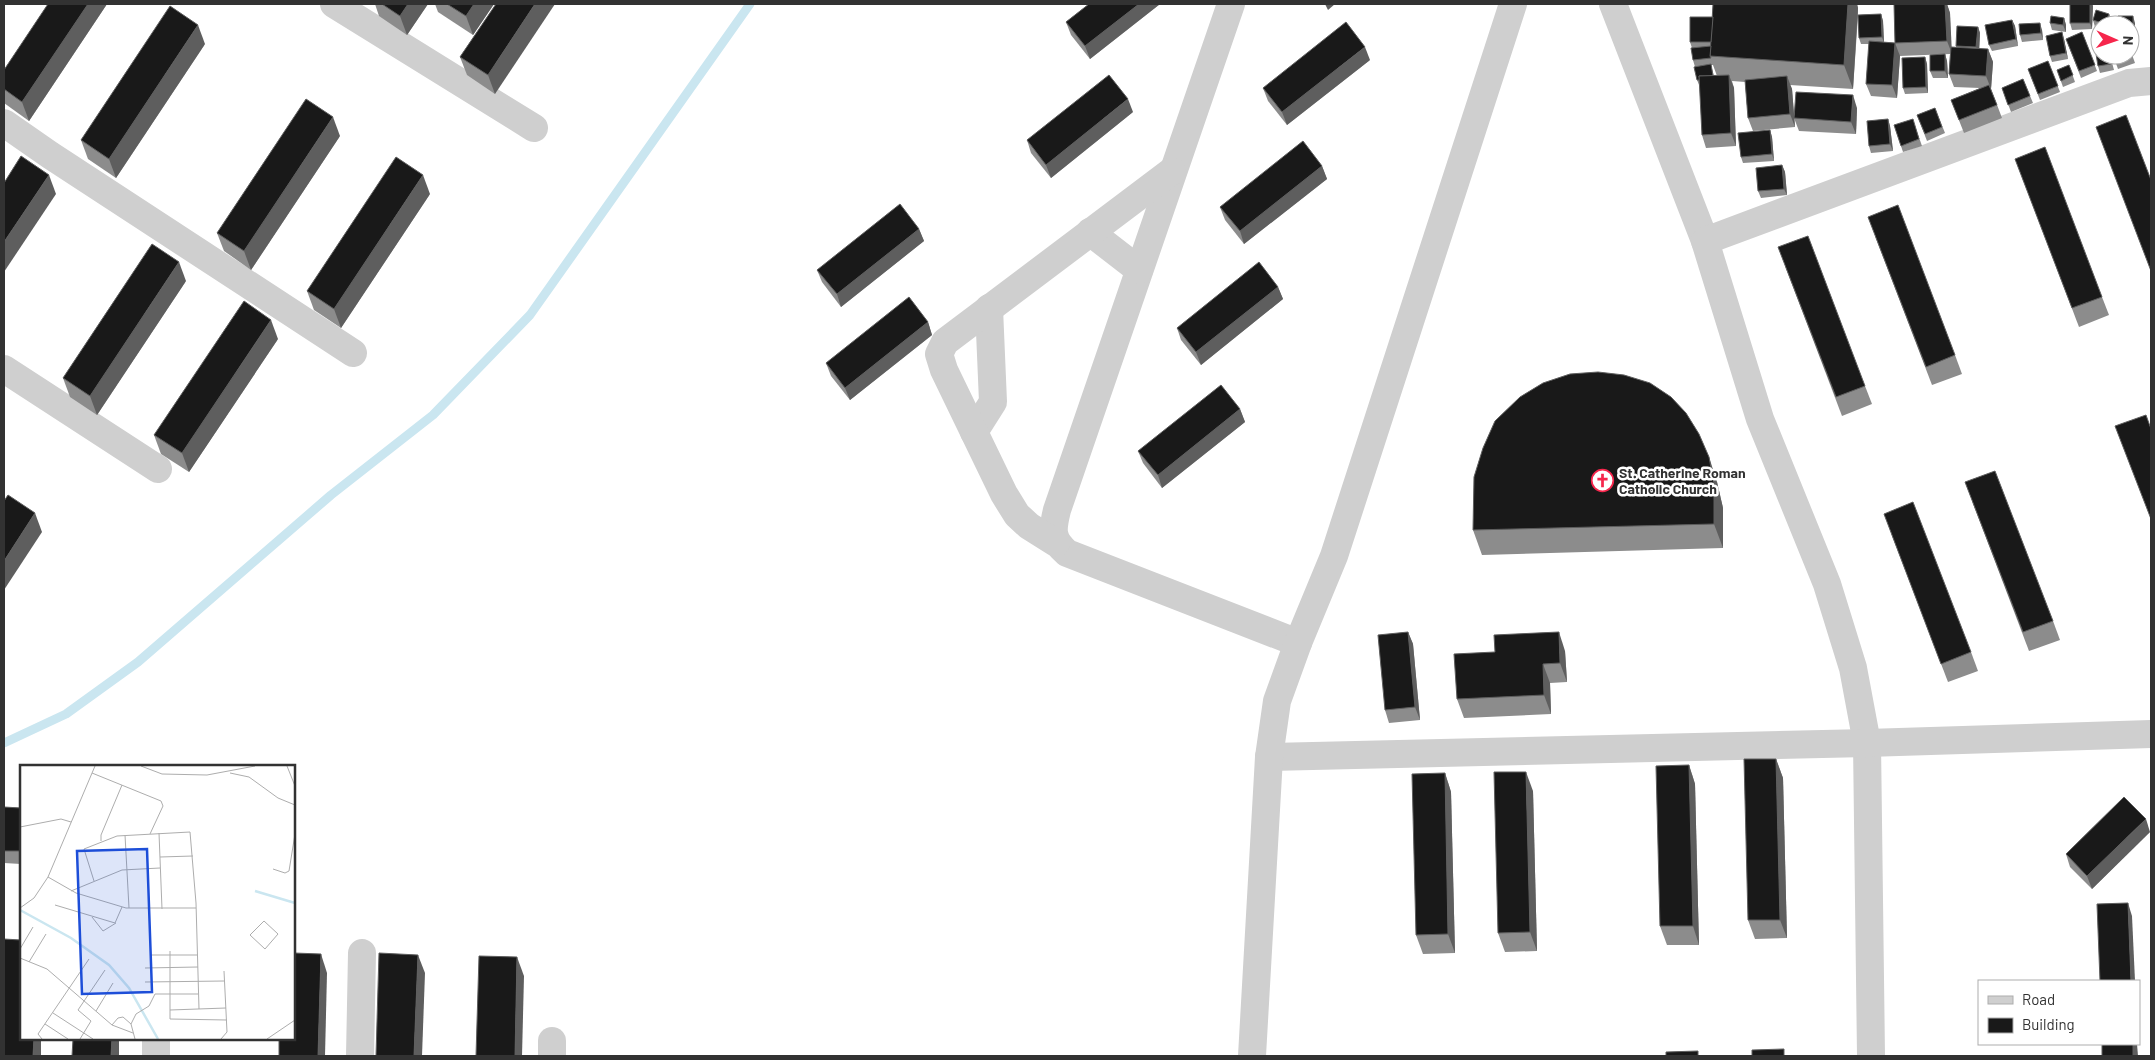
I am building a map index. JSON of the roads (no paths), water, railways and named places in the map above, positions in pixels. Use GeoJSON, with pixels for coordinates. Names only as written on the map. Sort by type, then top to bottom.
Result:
{"type":"FeatureCollection","features":[{"type":"Feature","properties":{"kind":"street"},"geometry":{"type":"LineString","coordinates":[[334,4],[534,128]]}},
{"type":"Feature","properties":{"kind":"street"},"geometry":{"type":"LineString","coordinates":[[1056,543],[1053,527],[1057,510],[1231,4]]}},
{"type":"Feature","properties":{"kind":"street"},"geometry":{"type":"LineString","coordinates":[[1252,1056],[1268,757],[1277,701],[1298,643],[1334,556],[1513,4]]}},
{"type":"Feature","properties":{"kind":"street"},"geometry":{"type":"LineString","coordinates":[[1613,4],[1705,241],[1760,419],[1827,584],[1853,668],[1867,743],[1871,1056]]}},
{"type":"Feature","properties":{"kind":"street"},"geometry":{"type":"LineString","coordinates":[[1705,241],[2129,84],[2151,81]]}},
{"type":"Feature","properties":{"kind":"street"},"geometry":{"type":"LineString","coordinates":[[4,123],[353,353]]}},
{"type":"Feature","properties":{"kind":"street"},"geometry":{"type":"LineString","coordinates":[[1172,171],[944,342],[940,354],[944,370],[1004,494],[1017,516],[1029,526],[1056,543],[1067,553],[1298,643]]}},
{"type":"Feature","properties":{"kind":"street"},"geometry":{"type":"LineString","coordinates":[[1090,232],[1138,270]]}},
{"type":"Feature","properties":{"kind":"street"},"geometry":{"type":"LineString","coordinates":[[974,432],[993,402],[989,308]]}},
{"type":"Feature","properties":{"kind":"street"},"geometry":{"type":"LineString","coordinates":[[4,368],[158,468]]}},
{"type":"Feature","properties":{"kind":"street"},"geometry":{"type":"LineString","coordinates":[[1268,757],[1867,743],[2151,734]]}},
{"type":"Feature","properties":{"kind":"street"},"geometry":{"type":"LineString","coordinates":[[360,1056],[362,953]]}},
{"type":"Feature","properties":{"kind":"street"},"geometry":{"type":"LineString","coordinates":[[156,1040],[156,1056]]}},
{"type":"Feature","properties":{"kind":"waterway"},"geometry":{"type":"LineString","coordinates":[[4,743],[66,714],[138,662],[331,495],[433,415],[530,315],[750,4]]}},
{"type":"Feature","properties":{"kind":"place","name":"St. Catherine Roman Catholic Church"},"geometry":{"type":"Point","coordinates":[1603,480]}}]}
